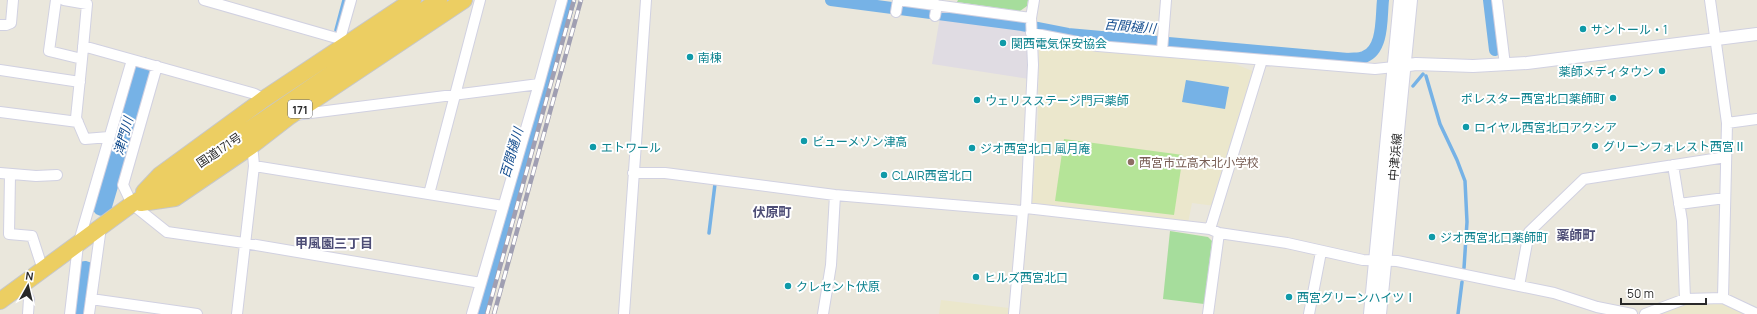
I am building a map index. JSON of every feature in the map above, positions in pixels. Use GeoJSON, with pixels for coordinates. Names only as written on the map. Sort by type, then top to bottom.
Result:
{"type":"FeatureCollection","features":[{"type":"Feature","properties":{"kind":"highway","name":"171"},"geometry":{"type":"LineString","coordinates":[[132,204],[160,175],[264,99],[343,43],[413,0]]}},
{"type":"Feature","properties":{"kind":"highway","name":"国道171号"},"geometry":{"type":"LineString","coordinates":[[0,301],[132,204],[180,176],[439,0]]}},
{"type":"Feature","properties":{"kind":"highway","name":"171"},"geometry":{"type":"LineString","coordinates":[[132,204],[175,198],[250,147],[290,116],[464,0]]}},
{"type":"Feature","properties":{"kind":"street"},"geometry":{"type":"LineString","coordinates":[[0,24],[6,25],[11,23],[13,0]]}},
{"type":"Feature","properties":{"kind":"street"},"geometry":{"type":"LineString","coordinates":[[56,0],[49,52],[82,59]]}},
{"type":"Feature","properties":{"kind":"street"},"geometry":{"type":"LineString","coordinates":[[64,0],[87,4],[76,118],[86,140],[109,137]]}},
{"type":"Feature","properties":{"kind":"street"},"geometry":{"type":"LineString","coordinates":[[204,0],[343,43],[351,0]]}},
{"type":"Feature","properties":{"kind":"street"},"geometry":{"type":"LineString","coordinates":[[429,194],[480,0]]}},
{"type":"Feature","properties":{"kind":"street"},"geometry":{"type":"LineString","coordinates":[[472,314],[562,0]]}},
{"type":"Feature","properties":{"kind":"street"},"geometry":{"type":"LineString","coordinates":[[624,314],[646,0]]}},
{"type":"Feature","properties":{"kind":"street"},"geometry":{"type":"LineString","coordinates":[[1014,314],[1025,209],[1033,65],[1031,26],[1034,0]]}},
{"type":"Feature","properties":{"kind":"street"},"geometry":{"type":"LineString","coordinates":[[1163,46],[1166,0]]}},
{"type":"Feature","properties":{"kind":"street","name":"中津浜線"},"geometry":{"type":"LineString","coordinates":[[1399,66],[1400,0]]}},
{"type":"Feature","properties":{"kind":"street","name":"中津浜線"},"geometry":{"type":"LineString","coordinates":[[1370,314],[1380,260],[1399,66],[1411,0]]}},
{"type":"Feature","properties":{"kind":"street"},"geometry":{"type":"LineString","coordinates":[[1497,0],[1505,65]]}},
{"type":"Feature","properties":{"kind":"street"},"geometry":{"type":"LineString","coordinates":[[1710,0],[1727,123],[1723,298]]}},
{"type":"Feature","properties":{"kind":"street"},"geometry":{"type":"LineString","coordinates":[[897,4],[1031,26],[1098,46],[1163,46],[1262,60],[1381,69],[1399,66],[1505,65],[1757,34]]}},
{"type":"Feature","properties":{"kind":"street"},"geometry":{"type":"LineString","coordinates":[[83,46],[255,94],[264,99]]}},
{"type":"Feature","properties":{"kind":"street"},"geometry":{"type":"LineString","coordinates":[[1208,314],[1215,231],[1262,60]]}},
{"type":"Feature","properties":{"kind":"street"},"geometry":{"type":"LineString","coordinates":[[70,314],[78,245],[109,137],[135,61]]}},
{"type":"Feature","properties":{"kind":"street"},"geometry":{"type":"LineString","coordinates":[[154,66],[123,184],[132,204],[167,232],[244,242],[480,283]]}},
{"type":"Feature","properties":{"kind":"street"},"geometry":{"type":"LineString","coordinates":[[0,70],[80,82]]}},
{"type":"Feature","properties":{"kind":"street"},"geometry":{"type":"LineString","coordinates":[[290,116],[456,96],[539,84]]}},
{"type":"Feature","properties":{"kind":"street"},"geometry":{"type":"LineString","coordinates":[[0,112],[78,122]]}},
{"type":"Feature","properties":{"kind":"street"},"geometry":{"type":"LineString","coordinates":[[1727,123],[1757,119]]}},
{"type":"Feature","properties":{"kind":"street"},"geometry":{"type":"LineString","coordinates":[[237,314],[244,242],[254,166],[253,154],[250,147]]}},
{"type":"Feature","properties":{"kind":"street"},"geometry":{"type":"LineString","coordinates":[[1518,286],[1529,232],[1584,178],[1726,157]]}},
{"type":"Feature","properties":{"kind":"street"},"geometry":{"type":"LineString","coordinates":[[1673,165],[1682,221],[1685,299]]}},
{"type":"Feature","properties":{"kind":"street"},"geometry":{"type":"LineString","coordinates":[[254,166],[503,206]]}},
{"type":"Feature","properties":{"kind":"street"},"geometry":{"type":"LineString","coordinates":[[633,173],[665,173],[835,195],[1025,209],[1215,231],[1287,243],[1321,252],[1380,260],[1554,293],[1597,307],[1632,314]]}},
{"type":"Feature","properties":{"kind":"street"},"geometry":{"type":"LineString","coordinates":[[43,270],[32,236],[9,234],[5,219],[5,174],[36,176],[57,175]]}},
{"type":"Feature","properties":{"kind":"street"},"geometry":{"type":"LineString","coordinates":[[823,314],[831,265],[835,195]]}},
{"type":"Feature","properties":{"kind":"street"},"geometry":{"type":"LineString","coordinates":[[1679,204],[1725,198]]}},
{"type":"Feature","properties":{"kind":"street"},"geometry":{"type":"LineString","coordinates":[[89,314],[101,228]]}},
{"type":"Feature","properties":{"kind":"street"},"geometry":{"type":"LineString","coordinates":[[1309,314],[1321,252]]}},
{"type":"Feature","properties":{"kind":"street","name":"中津浜線"},"geometry":{"type":"LineString","coordinates":[[1380,260],[1380,314]]}},
{"type":"Feature","properties":{"kind":"street"},"geometry":{"type":"LineString","coordinates":[[22,286],[29,298],[28,314]]}},
{"type":"Feature","properties":{"kind":"street"},"geometry":{"type":"LineString","coordinates":[[1645,314],[1685,299],[1723,298],[1757,314]]}},
{"type":"Feature","properties":{"kind":"street"},"geometry":{"type":"LineString","coordinates":[[91,299],[197,314]]}},
{"type":"Feature","properties":{"kind":"shaded area"},"geometry":{"type":"Polygon","coordinates":[[[940,17],[1025,31],[1028,34],[1029,79],[932,64],[940,17]]]}},
{"type":"Feature","properties":{"kind":"shaded area","name":"西宮市立高木北小学校"},"geometry":{"type":"Polygon","coordinates":[[[1042,40],[1096,50],[1235,64],[1255,72],[1215,206],[1192,203],[1188,223],[1034,206],[1032,203],[1038,121],[1039,45],[1042,40]]]}},
{"type":"Feature","properties":{"kind":"shaded area"},"geometry":{"type":"Polygon","coordinates":[[[941,300],[1009,308],[1008,314],[939,314],[941,300]]]}},
{"type":"Feature","properties":{"kind":"shaded area"},"geometry":{"type":"Polygon","coordinates":[[[1721,303],[1745,314],[1661,314],[1686,304],[1721,303]]]}},
{"type":"Feature","properties":{"kind":"green space"},"geometry":{"type":"Polygon","coordinates":[[[958,0],[1028,0],[1027,6],[1020,11],[957,2],[958,0]]]}},
{"type":"Feature","properties":{"kind":"green space"},"geometry":{"type":"Polygon","coordinates":[[[1064,139],[1183,155],[1174,215],[1055,201],[1064,139]]]}},
{"type":"Feature","properties":{"kind":"green space"},"geometry":{"type":"Polygon","coordinates":[[[1170,231],[1208,237],[1212,241],[1204,304],[1163,299],[1170,231]]]}},
{"type":"Feature","properties":{"kind":"water"},"geometry":{"type":"Polygon","coordinates":[[[1186,80],[1229,87],[1225,109],[1182,102],[1186,80]]]}},
{"type":"Feature","properties":{"kind":"waterway"},"geometry":{"type":"LineString","coordinates":[[336,30],[344,0]]}},
{"type":"Feature","properties":{"kind":"waterway","name":"百間樋川"},"geometry":{"type":"LineString","coordinates":[[479,314],[570,0]]}},
{"type":"Feature","properties":{"kind":"waterway","name":"百間樋川"},"geometry":{"type":"LineString","coordinates":[[831,0],[1022,25],[1068,34],[1348,59],[1364,57],[1375,48],[1380,32],[1383,0]]}},
{"type":"Feature","properties":{"kind":"waterway"},"geometry":{"type":"LineString","coordinates":[[1489,0],[1495,50]]}},
{"type":"Feature","properties":{"kind":"waterway","name":"津門川"},"geometry":{"type":"LineString","coordinates":[[102,206],[143,67]]}},
{"type":"Feature","properties":{"kind":"waterway"},"geometry":{"type":"LineString","coordinates":[[1413,86],[1423,74]]}},
{"type":"Feature","properties":{"kind":"waterway"},"geometry":{"type":"LineString","coordinates":[[1426,76],[1440,124],[1465,181],[1467,222],[1464,268]]}},
{"type":"Feature","properties":{"kind":"waterway"},"geometry":{"type":"LineString","coordinates":[[709,233],[715,184]]}},
{"type":"Feature","properties":{"kind":"waterway","name":"津門川"},"geometry":{"type":"LineString","coordinates":[[80,314],[85,271]]}},
{"type":"Feature","properties":{"kind":"waterway"},"geometry":{"type":"LineString","coordinates":[[1458,314],[1462,282]]}},
{"type":"Feature","properties":{"kind":"railway"},"geometry":{"type":"LineString","coordinates":[[487,314],[574,0]]}},
{"type":"Feature","properties":{"kind":"railway"},"geometry":{"type":"LineString","coordinates":[[494,314],[581,0]]}},
{"type":"Feature","properties":{"kind":"place","name":"サントール・1"},"geometry":{"type":"Point","coordinates":[1583,29]}},
{"type":"Feature","properties":{"kind":"place","name":"関西電気保安協会"},"geometry":{"type":"Point","coordinates":[1003,43]}},
{"type":"Feature","properties":{"kind":"place","name":"南棟"},"geometry":{"type":"Point","coordinates":[690,57]}},
{"type":"Feature","properties":{"kind":"place","name":"薬師メディタウン"},"geometry":{"type":"Point","coordinates":[1662,71]}},
{"type":"Feature","properties":{"kind":"place","name":"ポレスター西宮北口薬師町"},"geometry":{"type":"Point","coordinates":[1613,98]}},
{"type":"Feature","properties":{"kind":"place","name":"ウェリスステージ門戸薬師"},"geometry":{"type":"Point","coordinates":[977,100]}},
{"type":"Feature","properties":{"kind":"place","name":"ロイヤル西宮北口アクシア"},"geometry":{"type":"Point","coordinates":[1466,127]}},
{"type":"Feature","properties":{"kind":"place","name":"ビューメゾン津高"},"geometry":{"type":"Point","coordinates":[804,141]}},
{"type":"Feature","properties":{"kind":"place","name":"グリーンフォレスト西宮Ⅱ"},"geometry":{"type":"Point","coordinates":[1595,146]}},
{"type":"Feature","properties":{"kind":"place","name":"エトワール"},"geometry":{"type":"Point","coordinates":[593,147]}},
{"type":"Feature","properties":{"kind":"place","name":"ジオ西宮北口 風月庵"},"geometry":{"type":"Point","coordinates":[972,148]}},
{"type":"Feature","properties":{"kind":"place","name":"西宮市立高木北小学校"},"geometry":{"type":"Point","coordinates":[1131,162]}},
{"type":"Feature","properties":{"kind":"place","name":"CLAIR西宮北口"},"geometry":{"type":"Point","coordinates":[884,175]}},
{"type":"Feature","properties":{"kind":"place","name":"ジオ西宮北口薬師町"},"geometry":{"type":"Point","coordinates":[1432,237]}},
{"type":"Feature","properties":{"kind":"place","name":"ヒルズ西宮北口"},"geometry":{"type":"Point","coordinates":[976,277]}},
{"type":"Feature","properties":{"kind":"place","name":"クレセント伏原"},"geometry":{"type":"Point","coordinates":[788,286]}},
{"type":"Feature","properties":{"kind":"place","name":"西宮グリーンハイツⅠ"},"geometry":{"type":"Point","coordinates":[1289,297]}},
{"type":"Feature","properties":{"kind":"district","name":"伏原町"},"geometry":{"type":"Point","coordinates":[772,212]}},
{"type":"Feature","properties":{"kind":"district","name":"薬師町"},"geometry":{"type":"Point","coordinates":[1576,235]}},
{"type":"Feature","properties":{"kind":"district","name":"甲風園三丁目"},"geometry":{"type":"Point","coordinates":[334,243]}}]}
